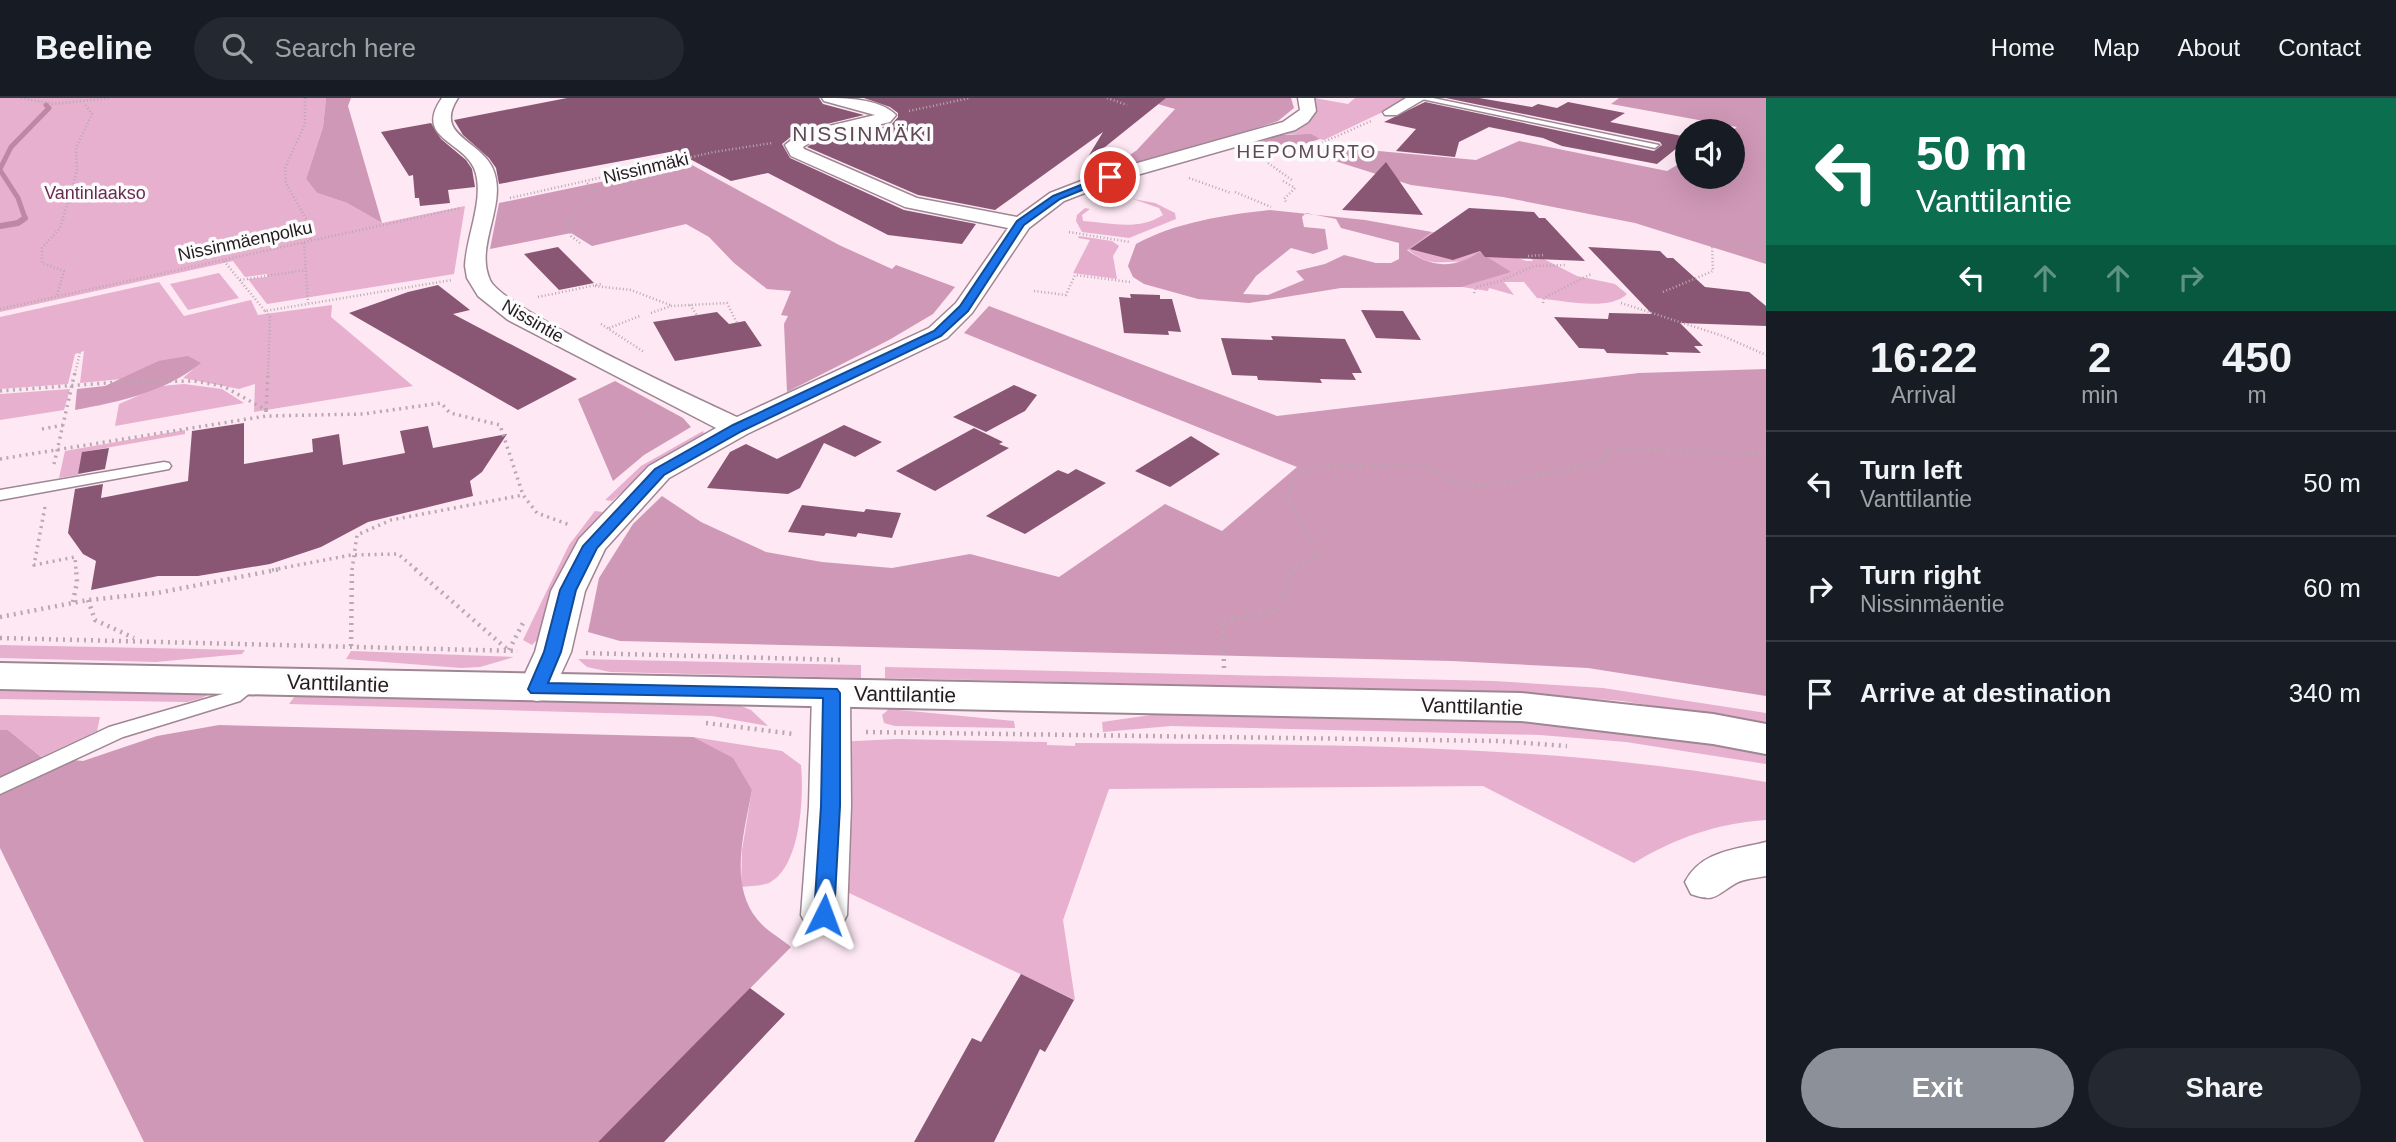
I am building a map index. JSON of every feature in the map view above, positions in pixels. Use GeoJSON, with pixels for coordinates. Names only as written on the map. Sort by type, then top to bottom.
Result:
{"type":"FeatureCollection","features":[{"type":"Feature","properties":{"kind":"street"},"geometry":{"type":"LineString","coordinates":[[450,98],[443,106],[442,125],[483,168],[487,184],[478,244],[477,277]]}},
{"type":"Feature","properties":{"kind":"street"},"geometry":{"type":"LineString","coordinates":[[830,98],[872,108],[888,115]]}},
{"type":"Feature","properties":{"kind":"street"},"geometry":{"type":"LineString","coordinates":[[537,689],[553,652],[568,590],[590,546],[660,472],[737,428],[937,333],[964,309],[1021,223],[1045,204],[1077,188],[1289,126],[1308,111],[1306,98]]}},
{"type":"Feature","properties":{"kind":"street"},"geometry":{"type":"LineString","coordinates":[[1391,112],[1420,98]]}},
{"type":"Feature","properties":{"kind":"street"},"geometry":{"type":"LineString","coordinates":[[888,115],[797,141],[794,145],[802,155],[886,194],[912,203],[1021,223]]}},
{"type":"Feature","properties":{"kind":"street","name":"Nissintie"},"geometry":{"type":"LineString","coordinates":[[477,277],[488,294],[509,310],[737,428]]}},
{"type":"Feature","properties":{"kind":"street","name":"Vanttilantie"},"geometry":{"type":"LineString","coordinates":[[0,676],[1521,707],[1713,729],[1766,739]]}},
{"type":"Feature","properties":{"kind":"street"},"geometry":{"type":"LineString","coordinates":[[824,915],[830,806],[831,693]]}},
{"type":"Feature","properties":{"kind":"street"},"geometry":{"type":"LineString","coordinates":[[1707,882],[1720,870],[1766,859]]}},
{"type":"Feature","properties":{"kind":"lane"},"geometry":{"type":"LineString","coordinates":[[1420,98],[1655,145]]}},
{"type":"Feature","properties":{"kind":"lane"},"geometry":{"type":"LineString","coordinates":[[0,495],[163,466]]}},
{"type":"Feature","properties":{"kind":"lane"},"geometry":{"type":"LineString","coordinates":[[0,786],[116,732],[233,697],[256,680]]}},
{"type":"Feature","properties":{"kind":"path"},"geometry":{"type":"LineString","coordinates":[[21,98],[37,103],[84,103],[110,98]]}},
{"type":"Feature","properties":{"kind":"path"},"geometry":{"type":"LineString","coordinates":[[305,98],[304,124],[285,168],[286,183],[306,219],[311,241]]}},
{"type":"Feature","properties":{"kind":"path"},"geometry":{"type":"LineString","coordinates":[[888,115],[970,98]]}},
{"type":"Feature","properties":{"kind":"path"},"geometry":{"type":"LineString","coordinates":[[1107,98],[1127,105]]}},
{"type":"Feature","properties":{"kind":"path"},"geometry":{"type":"LineString","coordinates":[[57,296],[64,271],[43,263],[40,259],[42,248],[60,228],[77,171],[74,163],[76,144],[92,114],[84,103]]}},
{"type":"Feature","properties":{"kind":"path"},"geometry":{"type":"LineString","coordinates":[[1284,148],[1317,145],[1391,112]]}},
{"type":"Feature","properties":{"kind":"path","name":"Nissinmäki"},"geometry":{"type":"LineString","coordinates":[[509,198],[586,183],[714,152],[797,141]]}},
{"type":"Feature","properties":{"kind":"path"},"geometry":{"type":"LineString","coordinates":[[1293,148],[1310,159]]}},
{"type":"Feature","properties":{"kind":"path"},"geometry":{"type":"LineString","coordinates":[[1268,163],[1292,180]]}},
{"type":"Feature","properties":{"kind":"path"},"geometry":{"type":"LineString","coordinates":[[1195,180],[1271,207]]}},
{"type":"Feature","properties":{"kind":"path"},"geometry":{"type":"LineString","coordinates":[[1283,181],[1295,188],[1284,199],[1287,203]]}},
{"type":"Feature","properties":{"kind":"path"},"geometry":{"type":"LineString","coordinates":[[580,243],[571,236],[568,222],[595,190],[586,183]]}},
{"type":"Feature","properties":{"kind":"path","name":"Nissinmäenpolku"},"geometry":{"type":"LineString","coordinates":[[0,309],[485,204]]}},
{"type":"Feature","properties":{"kind":"path"},"geometry":{"type":"LineString","coordinates":[[1069,232],[1130,242]]}},
{"type":"Feature","properties":{"kind":"path"},"geometry":{"type":"LineString","coordinates":[[304,243],[308,303]]}},
{"type":"Feature","properties":{"kind":"path"},"geometry":{"type":"LineString","coordinates":[[1663,292],[1713,271],[1712,243],[1766,246]]}},
{"type":"Feature","properties":{"kind":"path"},"geometry":{"type":"LineString","coordinates":[[1528,256],[1545,255]]}},
{"type":"Feature","properties":{"kind":"path"},"geometry":{"type":"LineString","coordinates":[[224,261],[270,317],[266,413]]}},
{"type":"Feature","properties":{"kind":"path"},"geometry":{"type":"LineString","coordinates":[[1474,293],[1476,287],[1500,281],[1529,268],[1567,265]]}},
{"type":"Feature","properties":{"kind":"path"},"geometry":{"type":"LineString","coordinates":[[240,280],[306,270]]}},
{"type":"Feature","properties":{"kind":"path"},"geometry":{"type":"LineString","coordinates":[[1543,303],[1544,299],[1591,274]]}},
{"type":"Feature","properties":{"kind":"path"},"geometry":{"type":"LineString","coordinates":[[1034,291],[1066,295],[1075,275],[1130,282]]}},
{"type":"Feature","properties":{"kind":"path"},"geometry":{"type":"LineString","coordinates":[[265,311],[477,277]]}},
{"type":"Feature","properties":{"kind":"path"},"geometry":{"type":"LineString","coordinates":[[535,297],[601,284]]}},
{"type":"Feature","properties":{"kind":"path"},"geometry":{"type":"LineString","coordinates":[[590,286],[631,290],[671,306]]}},
{"type":"Feature","properties":{"kind":"path"},"geometry":{"type":"LineString","coordinates":[[650,313],[671,306],[727,303],[737,323]]}},
{"type":"Feature","properties":{"kind":"path"},"geometry":{"type":"LineString","coordinates":[[1620,303],[1723,336],[1766,355]]}},
{"type":"Feature","properties":{"kind":"path"},"geometry":{"type":"LineString","coordinates":[[690,305],[697,316]]}},
{"type":"Feature","properties":{"kind":"path"},"geometry":{"type":"LineString","coordinates":[[608,328],[639,317]]}},
{"type":"Feature","properties":{"kind":"path"},"geometry":{"type":"LineString","coordinates":[[73,602],[77,582],[75,558],[34,565],[80,352]]}},
{"type":"Feature","properties":{"kind":"path"},"geometry":{"type":"LineString","coordinates":[[0,391],[194,381],[223,386],[266,413]]}},
{"type":"Feature","properties":{"kind":"path"},"geometry":{"type":"LineString","coordinates":[[0,459],[266,413],[363,414],[441,403],[450,413],[500,425],[523,495],[537,513],[577,527]]}},
{"type":"Feature","properties":{"kind":"path"},"geometry":{"type":"LineString","coordinates":[[43,429],[64,425]]}},
{"type":"Feature","properties":{"kind":"path"},"geometry":{"type":"LineString","coordinates":[[1224,668],[1223,620],[1277,611],[1293,567],[1320,556],[1288,498],[1293,475],[1323,466],[1424,465],[1450,482],[1487,486],[1606,460],[1608,448],[1766,454]]}},
{"type":"Feature","properties":{"kind":"path"},"geometry":{"type":"LineString","coordinates":[[351,646],[354,613],[351,555],[357,535],[391,520],[523,495]]}},
{"type":"Feature","properties":{"kind":"path"},"geometry":{"type":"LineString","coordinates":[[0,617],[73,602],[157,593],[351,555],[398,554],[509,650],[457,651],[0,638]]}},
{"type":"Feature","properties":{"kind":"path"},"geometry":{"type":"LineString","coordinates":[[88,600],[95,620],[138,640]]}},
{"type":"Feature","properties":{"kind":"path"},"geometry":{"type":"LineString","coordinates":[[705,723],[785,734],[874,731],[1027,736],[1311,737],[1498,741],[1577,747]]}},
{"type":"Feature","properties":{"kind":"green space","name":"Vantinlaakso"},"geometry":{"type":"Polygon","coordinates":[[[0,98],[326,98],[323,127],[306,179],[317,193],[347,203],[382,223],[465,206],[454,274],[267,304],[248,279],[267,277],[267,274],[245,277],[233,261],[0,312],[0,98]]]}},
{"type":"Feature","properties":{"kind":"green space"},"geometry":{"type":"Polygon","coordinates":[[[1314,98],[1348,104],[1355,98],[1412,98],[1324,140],[1292,134],[1242,143],[1278,132],[1314,98]]]}},
{"type":"Feature","properties":{"kind":"green space"},"geometry":{"type":"Polygon","coordinates":[[[1133,199],[1155,203],[1175,213],[1176,219],[1129,238],[1082,232],[1076,221],[1077,215],[1085,208],[1090,209],[1082,215],[1083,221],[1114,224],[1144,223],[1163,215],[1159,208],[1133,199]]]}},
{"type":"Feature","properties":{"kind":"green space"},"geometry":{"type":"Polygon","coordinates":[[[1432,232],[1462,237],[1526,261],[1533,261],[1530,257],[1538,256],[1577,276],[1615,284],[1627,294],[1609,303],[1584,304],[1537,298],[1524,282],[1504,282],[1514,295],[1489,288],[1488,291],[1462,287],[1510,272],[1471,263],[1430,261],[1407,249],[1432,232]]]}},
{"type":"Feature","properties":{"kind":"green space"},"geometry":{"type":"Polygon","coordinates":[[[1078,238],[1112,241],[1119,246],[1113,256],[1117,279],[1073,273],[1090,240],[1078,238]]]}},
{"type":"Feature","properties":{"kind":"green space"},"geometry":{"type":"Polygon","coordinates":[[[219,273],[239,298],[188,310],[170,284],[219,273]]]}},
{"type":"Feature","properties":{"kind":"green space"},"geometry":{"type":"Polygon","coordinates":[[[159,282],[184,316],[251,300],[258,315],[332,305],[331,317],[413,386],[254,412],[255,384],[239,389],[183,378],[200,363],[158,361],[122,379],[80,383],[84,351],[75,354],[68,384],[0,389],[0,317],[159,282]]]}},
{"type":"Feature","properties":{"kind":"green space"},"geometry":{"type":"Polygon","coordinates":[[[184,384],[222,389],[244,403],[115,426],[119,404],[161,386],[184,384]]]}},
{"type":"Feature","properties":{"kind":"green space"},"geometry":{"type":"Polygon","coordinates":[[[70,389],[64,410],[0,420],[0,394],[70,389]]]}},
{"type":"Feature","properties":{"kind":"green space"},"geometry":{"type":"Polygon","coordinates":[[[185,430],[185,434],[83,452],[78,475],[59,478],[65,451],[185,430]]]}},
{"type":"Feature","properties":{"kind":"green space"},"geometry":{"type":"Polygon","coordinates":[[[703,431],[704,435],[643,474],[612,501],[605,500],[641,466],[703,431]]]}},
{"type":"Feature","properties":{"kind":"green space"},"geometry":{"type":"Polygon","coordinates":[[[595,511],[603,512],[579,546],[537,640],[532,645],[523,640],[569,545],[595,511]]]}},
{"type":"Feature","properties":{"kind":"green space"},"geometry":{"type":"Polygon","coordinates":[[[0,645],[245,650],[242,654],[156,662],[0,658],[0,645]]]}},
{"type":"Feature","properties":{"kind":"green space"},"geometry":{"type":"Polygon","coordinates":[[[351,651],[514,657],[480,667],[461,668],[346,659],[351,651]]]}},
{"type":"Feature","properties":{"kind":"green space"},"geometry":{"type":"Polygon","coordinates":[[[578,659],[861,665],[861,678],[610,672],[587,667],[578,659]]]}},
{"type":"Feature","properties":{"kind":"green space"},"geometry":{"type":"Polygon","coordinates":[[[885,667],[1494,681],[1603,688],[1766,713],[1766,724],[1622,701],[1499,692],[885,678],[885,667]]]}},
{"type":"Feature","properties":{"kind":"green space"},"geometry":{"type":"Polygon","coordinates":[[[0,685],[217,690],[187,702],[0,699],[0,685]]]}},
{"type":"Feature","properties":{"kind":"green space"},"geometry":{"type":"Polygon","coordinates":[[[297,693],[731,702],[751,710],[768,726],[712,716],[289,704],[297,693]]]}},
{"type":"Feature","properties":{"kind":"green space"},"geometry":{"type":"Polygon","coordinates":[[[889,709],[1014,721],[1015,728],[895,726],[884,723],[882,715],[889,709]]]}},
{"type":"Feature","properties":{"kind":"green space"},"geometry":{"type":"Polygon","coordinates":[[[1165,713],[1541,723],[1674,736],[1766,752],[1766,764],[1626,742],[1540,735],[1171,726],[1103,732],[1102,722],[1165,713]]]}},
{"type":"Feature","properties":{"kind":"green space"},"geometry":{"type":"Polygon","coordinates":[[[0,715],[100,717],[97,731],[41,757],[8,730],[0,730],[0,715]]]}},
{"type":"Feature","properties":{"kind":"green space"},"geometry":{"type":"Polygon","coordinates":[[[693,737],[782,751],[801,765],[801,811],[794,847],[780,875],[769,883],[741,887],[742,850],[752,790],[693,737]]]}},
{"type":"Feature","properties":{"kind":"green space"},"geometry":{"type":"Polygon","coordinates":[[[897,739],[1047,742],[1047,745],[1075,746],[1075,743],[1422,748],[1595,759],[1766,782],[1766,820],[1731,824],[1697,833],[1634,863],[1483,786],[1109,789],[1063,920],[1075,1000],[845,891],[836,742],[897,739]]]}},
{"type":"Feature","properties":{"kind":"shaded area"},"geometry":{"type":"Polygon","coordinates":[[[326,98],[351,98],[348,106],[382,223],[347,203],[317,193],[306,179],[323,127],[326,98]]]}},
{"type":"Feature","properties":{"kind":"shaded area"},"geometry":{"type":"Polygon","coordinates":[[[1137,98],[1291,98],[1294,108],[1278,121],[1129,165],[1120,162],[1137,150],[1175,109],[1137,98]]]}},
{"type":"Feature","properties":{"kind":"shaded area"},"geometry":{"type":"Polygon","coordinates":[[[1619,98],[1766,98],[1766,264],[1635,223],[1503,197],[1411,185],[1316,155],[1319,150],[1335,147],[1476,160],[1519,141],[1667,171],[1675,166],[1675,189],[1745,189],[1745,119],[1693,119],[1611,104],[1619,98]]]}},
{"type":"Feature","properties":{"kind":"shaded area"},"geometry":{"type":"Polygon","coordinates":[[[1311,134],[1320,139],[1301,145],[1251,145],[1278,135],[1311,134]]]}},
{"type":"Feature","properties":{"kind":"shaded area"},"geometry":{"type":"Polygon","coordinates":[[[692,165],[839,245],[892,269],[896,265],[955,287],[933,314],[889,340],[787,392],[784,324],[788,316],[781,315],[791,291],[767,289],[734,263],[709,237],[686,224],[592,246],[571,233],[490,249],[499,203],[605,181],[652,168],[692,165]]]}},
{"type":"Feature","properties":{"kind":"shaded area"},"geometry":{"type":"Polygon","coordinates":[[[1270,210],[1305,214],[1302,217],[1304,227],[1325,229],[1328,249],[1313,254],[1291,248],[1256,276],[1243,294],[1268,295],[1304,280],[1296,271],[1325,264],[1344,255],[1376,263],[1391,263],[1399,259],[1399,243],[1341,228],[1336,219],[1314,215],[1365,220],[1432,232],[1407,250],[1425,260],[1443,264],[1470,258],[1479,252],[1511,272],[1462,287],[1341,288],[1249,303],[1198,299],[1144,284],[1133,277],[1128,266],[1136,244],[1152,236],[1218,217],[1270,210]]]}},
{"type":"Feature","properties":{"kind":"shaded area"},"geometry":{"type":"Polygon","coordinates":[[[989,306],[1277,416],[1639,373],[1766,369],[1766,696],[1588,668],[1452,661],[620,641],[588,632],[599,578],[633,524],[662,496],[701,522],[766,552],[822,562],[892,568],[970,554],[1059,577],[1165,504],[1222,531],[1297,467],[964,333],[989,306]]]}},
{"type":"Feature","properties":{"kind":"shaded area"},"geometry":{"type":"Polygon","coordinates":[[[188,356],[201,363],[157,389],[75,410],[77,389],[105,386],[158,361],[188,356]]]}},
{"type":"Feature","properties":{"kind":"shaded area"},"geometry":{"type":"Polygon","coordinates":[[[615,381],[683,418],[691,427],[644,455],[613,481],[578,399],[615,381]]]}},
{"type":"Feature","properties":{"kind":"shaded area"},"geometry":{"type":"Polygon","coordinates":[[[219,725],[693,737],[733,758],[752,790],[741,856],[743,889],[748,905],[757,919],[791,947],[598,1142],[144,1142],[0,848],[0,730],[8,730],[41,757],[83,761],[157,736],[219,725]]]}},
{"type":"Feature","properties":{"kind":"building"},"geometry":{"type":"Polygon","coordinates":[[[567,98],[819,98],[823,104],[864,115],[798,131],[782,144],[790,158],[904,210],[976,224],[962,244],[888,235],[768,173],[731,181],[675,151],[499,184],[496,168],[489,158],[463,135],[454,120],[567,98]]]}},
{"type":"Feature","properties":{"kind":"building"},"geometry":{"type":"Polygon","coordinates":[[[864,98],[1166,98],[1090,159],[1088,157],[1103,132],[995,210],[918,195],[807,147],[813,143],[891,125],[898,117],[898,113],[890,107],[864,98]]]}},
{"type":"Feature","properties":{"kind":"building"},"geometry":{"type":"Polygon","coordinates":[[[1446,98],[1479,98],[1532,107],[1538,104],[1557,108],[1568,102],[1625,113],[1610,122],[1675,135],[1675,150],[1657,164],[1562,146],[1543,138],[1489,127],[1459,142],[1455,157],[1396,151],[1416,129],[1384,122],[1425,102],[1654,151],[1662,145],[1660,142],[1446,98]]]}},
{"type":"Feature","properties":{"kind":"building"},"geometry":{"type":"Polygon","coordinates":[[[431,123],[441,139],[466,160],[472,169],[475,187],[448,190],[450,203],[420,206],[419,198],[415,198],[413,175],[409,176],[381,132],[431,123]]]}},
{"type":"Feature","properties":{"kind":"building"},"geometry":{"type":"Polygon","coordinates":[[[1386,162],[1423,215],[1342,210],[1386,162]]]}},
{"type":"Feature","properties":{"kind":"building"},"geometry":{"type":"Polygon","coordinates":[[[1469,208],[1534,212],[1539,218],[1545,218],[1585,261],[1485,257],[1480,251],[1453,260],[1410,249],[1469,208]]]}},
{"type":"Feature","properties":{"kind":"building"},"geometry":{"type":"Polygon","coordinates":[[[558,247],[594,283],[559,290],[524,254],[558,247]]]}},
{"type":"Feature","properties":{"kind":"building"},"geometry":{"type":"Polygon","coordinates":[[[1588,247],[1660,251],[1667,258],[1673,258],[1705,287],[1749,292],[1766,306],[1766,326],[1680,323],[1703,346],[1694,346],[1701,353],[1607,353],[1604,349],[1579,348],[1554,317],[1608,319],[1609,313],[1652,314],[1588,247]]]}},
{"type":"Feature","properties":{"kind":"building"},"geometry":{"type":"Polygon","coordinates":[[[438,285],[470,310],[453,314],[577,379],[518,410],[349,313],[408,292],[438,285]]]}},
{"type":"Feature","properties":{"kind":"building"},"geometry":{"type":"Polygon","coordinates":[[[1130,294],[1160,295],[1160,299],[1172,299],[1181,332],[1168,331],[1169,335],[1124,333],[1119,297],[1131,298],[1130,294]]]}},
{"type":"Feature","properties":{"kind":"building"},"geometry":{"type":"Polygon","coordinates":[[[1361,310],[1403,311],[1421,340],[1376,338],[1361,310]]]}},
{"type":"Feature","properties":{"kind":"building"},"geometry":{"type":"Polygon","coordinates":[[[717,312],[729,324],[745,321],[762,346],[675,361],[653,322],[717,312]]]}},
{"type":"Feature","properties":{"kind":"building"},"geometry":{"type":"Polygon","coordinates":[[[1271,336],[1345,339],[1362,373],[1352,373],[1356,380],[1320,379],[1322,383],[1258,380],[1257,376],[1232,375],[1221,338],[1273,340],[1271,336]]]}},
{"type":"Feature","properties":{"kind":"building"},"geometry":{"type":"Polygon","coordinates":[[[1014,385],[1037,395],[1025,411],[986,432],[953,417],[1014,385]]]}},
{"type":"Feature","properties":{"kind":"building"},"geometry":{"type":"Polygon","coordinates":[[[244,423],[244,464],[313,452],[312,439],[339,434],[343,465],[405,453],[400,431],[428,426],[433,448],[507,434],[482,472],[470,481],[473,496],[368,522],[321,547],[270,564],[198,576],[158,576],[91,590],[96,561],[83,554],[68,533],[75,489],[103,484],[101,498],[188,481],[192,431],[244,423]]]}},
{"type":"Feature","properties":{"kind":"building"},"geometry":{"type":"Polygon","coordinates":[[[844,425],[882,442],[855,457],[824,443],[800,488],[788,494],[707,488],[730,452],[746,444],[777,459],[844,425]]]}},
{"type":"Feature","properties":{"kind":"building"},"geometry":{"type":"Polygon","coordinates":[[[974,428],[1003,442],[999,444],[1009,448],[935,491],[896,471],[974,428]]]}},
{"type":"Feature","properties":{"kind":"building"},"geometry":{"type":"Polygon","coordinates":[[[1191,436],[1220,454],[1170,487],[1135,471],[1191,436]]]}},
{"type":"Feature","properties":{"kind":"building"},"geometry":{"type":"Polygon","coordinates":[[[109,448],[105,469],[78,474],[82,452],[109,448]]]}},
{"type":"Feature","properties":{"kind":"building"},"geometry":{"type":"Polygon","coordinates":[[[1076,469],[1106,483],[1025,534],[986,516],[1058,470],[1068,474],[1076,469]]]}},
{"type":"Feature","properties":{"kind":"building"},"geometry":{"type":"Polygon","coordinates":[[[802,505],[901,513],[892,538],[858,533],[856,537],[788,532],[802,505]]]}},
{"type":"Feature","properties":{"kind":"building"},"geometry":{"type":"Polygon","coordinates":[[[1021,974],[1074,1000],[1045,1052],[1040,1049],[994,1142],[914,1142],[972,1038],[981,1042],[1021,974]]]}},
{"type":"Feature","properties":{"kind":"building"},"geometry":{"type":"Polygon","coordinates":[[[750,988],[785,1014],[664,1142],[598,1142],[750,988]]]}},
{"type":"Feature","properties":{"kind":"waterway"},"geometry":{"type":"LineString","coordinates":[[0,169],[11,147],[49,108],[46,105]]}},
{"type":"Feature","properties":{"kind":"waterway"},"geometry":{"type":"LineString","coordinates":[[0,170],[18,198],[25,218]]}},
{"type":"Feature","properties":{"kind":"waterway"},"geometry":{"type":"LineString","coordinates":[[0,226],[18,223],[25,218]]}},
{"type":"Feature","properties":{"kind":"district","name":"NISSINMÄKI"},"geometry":{"type":"Point","coordinates":[863,133]}},
{"type":"Feature","properties":{"kind":"district","name":"HEPOMURTO"},"geometry":{"type":"Point","coordinates":[1307,151]}},
{"type":"Feature","properties":{"kind":"route"},"geometry":{"type":"LineString","coordinates":[[824,915],[830,806],[831,693],[537,689],[553,652],[568,590],[590,546],[660,472],[737,428],[905,351],[937,333],[964,309],[1021,223],[1056,197],[1110,177]]}}]}
